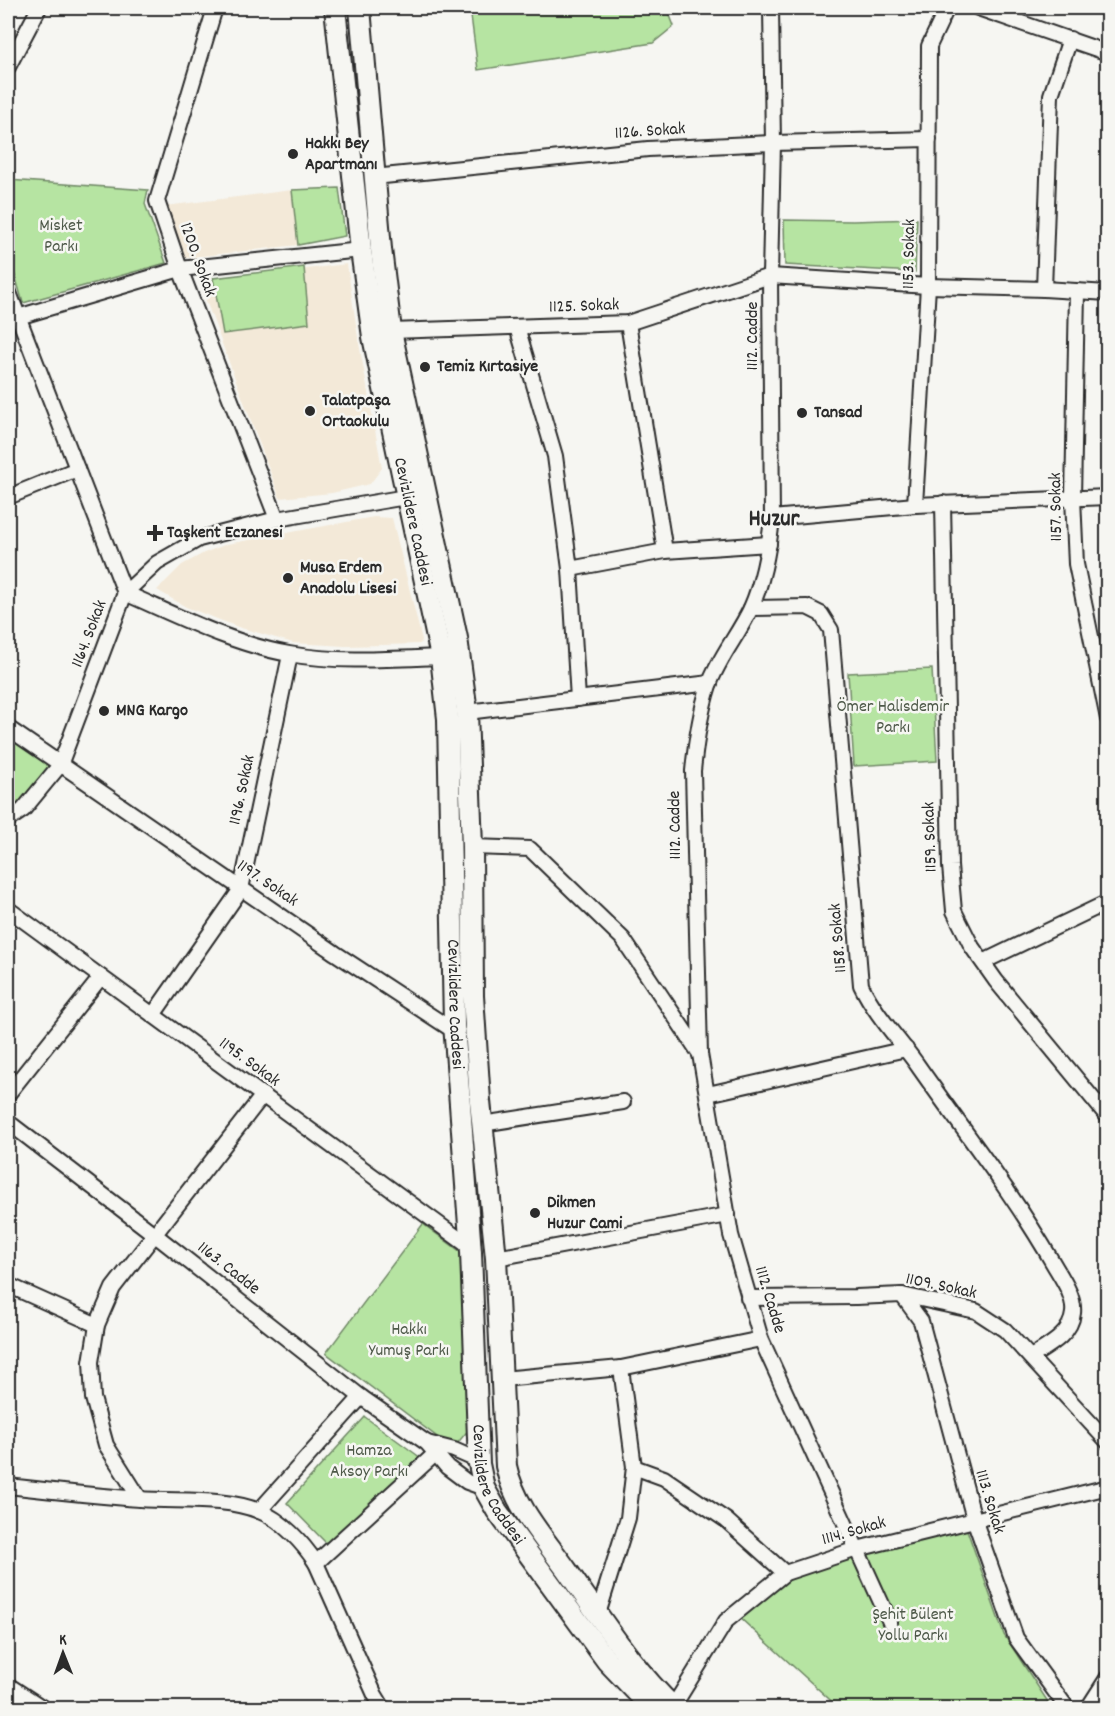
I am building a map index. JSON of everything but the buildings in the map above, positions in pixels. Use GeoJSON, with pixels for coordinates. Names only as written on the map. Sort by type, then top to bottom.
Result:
{"type":"FeatureCollection","features":[{"type":"Feature","properties":{"kind":"main road","name":"Cevizlidere Caddesi"},"geometry":{"type":"LineString","coordinates":[[335,8],[361,250],[373,337],[441,657],[448,719],[454,1031],[470,1247],[479,1461],[484,1488],[497,1511],[607,1661],[652,1708]]}},
{"type":"Feature","properties":{"kind":"main road","name":"Cevizlidere Caddesi"},"geometry":{"type":"LineString","coordinates":[[360,8],[374,177],[391,331],[457,638],[468,712],[473,996],[482,1124],[496,1258],[506,1466],[514,1492],[598,1614],[625,1651],[673,1708]]}},
{"type":"Feature","properties":{"kind":"main road"},"geometry":{"type":"LineString","coordinates":[[361,250],[381,249]]}},
{"type":"Feature","properties":{"kind":"main road"},"geometry":{"type":"LineString","coordinates":[[454,1031],[476,1045]]}},
{"type":"Feature","properties":{"kind":"main road"},"geometry":{"type":"LineString","coordinates":[[479,1461],[506,1466]]}},
{"type":"Feature","properties":{"kind":"main road"},"geometry":{"type":"LineString","coordinates":[[484,1488],[514,1492]]}},
{"type":"Feature","properties":{"kind":"street"},"geometry":{"type":"LineString","coordinates":[[8,67],[39,8]]}},
{"type":"Feature","properties":{"kind":"street","name":"1200. Sokak"},"geometry":{"type":"LineString","coordinates":[[216,8],[157,201],[180,269],[277,519]]}},
{"type":"Feature","properties":{"kind":"street","name":"1112. Cadde"},"geometry":{"type":"LineString","coordinates":[[771,8],[772,518],[770,544],[751,608],[725,650],[710,683],[698,725],[693,771],[700,1054],[728,1215],[748,1298],[761,1340],[891,1622]]}},
{"type":"Feature","properties":{"kind":"street","name":"1153. Sokak"},"geometry":{"type":"LineString","coordinates":[[915,505],[928,286],[929,46],[947,8]]}},
{"type":"Feature","properties":{"kind":"street"},"geometry":{"type":"LineString","coordinates":[[978,8],[1107,53]]}},
{"type":"Feature","properties":{"kind":"street"},"geometry":{"type":"LineString","coordinates":[[1044,289],[1051,95],[1070,39]]}},
{"type":"Feature","properties":{"kind":"street","name":"1126. Sokak"},"geometry":{"type":"LineString","coordinates":[[374,177],[648,149],[929,139]]}},
{"type":"Feature","properties":{"kind":"street"},"geometry":{"type":"LineString","coordinates":[[18,317],[180,269],[361,250]]}},
{"type":"Feature","properties":{"kind":"street"},"geometry":{"type":"LineString","coordinates":[[770,276],[928,286],[1107,293]]}},
{"type":"Feature","properties":{"kind":"street","name":"1125. Sokak"},"geometry":{"type":"LineString","coordinates":[[391,331],[628,323],[770,276]]}},
{"type":"Feature","properties":{"kind":"street"},"geometry":{"type":"LineString","coordinates":[[8,290],[125,593],[235,640],[290,654],[360,659],[441,657]]}},
{"type":"Feature","properties":{"kind":"street","name":"1157. Sokak"},"geometry":{"type":"LineString","coordinates":[[1077,292],[1073,498],[1076,564],[1107,719]]}},
{"type":"Feature","properties":{"kind":"street"},"geometry":{"type":"LineString","coordinates":[[628,323],[665,551]]}},
{"type":"Feature","properties":{"kind":"street"},"geometry":{"type":"LineString","coordinates":[[517,327],[555,456],[570,568],[578,699]]}},
{"type":"Feature","properties":{"kind":"street"},"geometry":{"type":"LineString","coordinates":[[8,497],[77,469]]}},
{"type":"Feature","properties":{"kind":"street","name":"1164. Sokak"},"geometry":{"type":"LineString","coordinates":[[8,820],[23,810],[60,765],[125,593],[157,563],[199,539],[277,519],[406,497]]}},
{"type":"Feature","properties":{"kind":"street"},"geometry":{"type":"LineString","coordinates":[[772,518],[943,503],[1107,497]]}},
{"type":"Feature","properties":{"kind":"street","name":"1159. Sokak"},"geometry":{"type":"LineString","coordinates":[[943,503],[950,866],[954,911],[972,947],[996,981],[1107,1118]]}},
{"type":"Feature","properties":{"kind":"street"},"geometry":{"type":"LineString","coordinates":[[570,568],[665,551],[770,544]]}},
{"type":"Feature","properties":{"kind":"street","name":"1158. Sokak"},"geometry":{"type":"LineString","coordinates":[[751,608],[807,607],[821,614],[831,630],[861,985],[870,1005],[906,1049],[1032,1226],[1067,1288],[1074,1311],[1071,1326],[1056,1341],[1031,1357]]}},
{"type":"Feature","properties":{"kind":"street","name":"1196. Sokak"},"geometry":{"type":"LineString","coordinates":[[153,1015],[241,888],[290,654]]}},
{"type":"Feature","properties":{"kind":"street"},"geometry":{"type":"LineString","coordinates":[[468,712],[710,683]]}},
{"type":"Feature","properties":{"kind":"street","name":"1197. Sokak"},"geometry":{"type":"LineString","coordinates":[[8,728],[454,1031]]}},
{"type":"Feature","properties":{"kind":"street"},"geometry":{"type":"LineString","coordinates":[[472,847],[530,849],[623,939],[700,1054]]}},
{"type":"Feature","properties":{"kind":"street"},"geometry":{"type":"LineString","coordinates":[[983,962],[1107,902]]}},
{"type":"Feature","properties":{"kind":"street","name":"1195. Sokak"},"geometry":{"type":"LineString","coordinates":[[8,909],[470,1247]]}},
{"type":"Feature","properties":{"kind":"street"},"geometry":{"type":"LineString","coordinates":[[8,1094],[101,977]]}},
{"type":"Feature","properties":{"kind":"street"},"geometry":{"type":"LineString","coordinates":[[708,1094],[906,1049]]}},
{"type":"Feature","properties":{"kind":"street"},"geometry":{"type":"LineString","coordinates":[[140,1499],[106,1445],[93,1398],[91,1362],[97,1325],[113,1288],[262,1095]]}},
{"type":"Feature","properties":{"kind":"street"},"geometry":{"type":"LineString","coordinates":[[482,1124],[623,1102]]}},
{"type":"Feature","properties":{"kind":"street","name":"1163. Cadde"},"geometry":{"type":"LineString","coordinates":[[8,1122],[361,1397],[431,1448],[467,1482],[484,1488]]}},
{"type":"Feature","properties":{"kind":"street"},"geometry":{"type":"LineString","coordinates":[[496,1258],[728,1215]]}},
{"type":"Feature","properties":{"kind":"street"},"geometry":{"type":"LineString","coordinates":[[8,1285],[97,1325]]}},
{"type":"Feature","properties":{"kind":"street","name":"1109. Sokak"},"geometry":{"type":"LineString","coordinates":[[748,1298],[903,1294],[976,1311],[1005,1330],[1107,1442]]}},
{"type":"Feature","properties":{"kind":"street","name":"1113. Sokak"},"geometry":{"type":"LineString","coordinates":[[903,1294],[921,1322],[974,1519],[1016,1638],[1067,1708]]}},
{"type":"Feature","properties":{"kind":"street"},"geometry":{"type":"LineString","coordinates":[[502,1379],[621,1368],[761,1340]]}},
{"type":"Feature","properties":{"kind":"street"},"geometry":{"type":"LineString","coordinates":[[598,1614],[628,1518],[634,1467],[621,1368]]}},
{"type":"Feature","properties":{"kind":"street"},"geometry":{"type":"LineString","coordinates":[[259,1511],[361,1397]]}},
{"type":"Feature","properties":{"kind":"street"},"geometry":{"type":"LineString","coordinates":[[316,1563],[431,1448]]}},
{"type":"Feature","properties":{"kind":"street","name":"1163. Cadde"},"geometry":{"type":"LineString","coordinates":[[431,1448],[454,1450],[479,1461]]}},
{"type":"Feature","properties":{"kind":"street"},"geometry":{"type":"LineString","coordinates":[[634,1467],[664,1478],[726,1520],[785,1573]]}},
{"type":"Feature","properties":{"kind":"street"},"geometry":{"type":"LineString","coordinates":[[9,1484],[140,1499],[225,1504],[259,1511],[270,1517],[293,1535],[316,1563],[375,1695],[383,1708]]}},
{"type":"Feature","properties":{"kind":"street","name":"1114. Sokak"},"geometry":{"type":"LineString","coordinates":[[673,1708],[726,1621],[785,1573],[857,1549],[1107,1487]]}},
{"type":"Feature","properties":{"kind":"street"},"geometry":{"type":"LineString","coordinates":[[1088,1708],[1107,1677]]}},
{"type":"Feature","properties":{"kind":"street"},"geometry":{"type":"LineString","coordinates":[[8,1685],[43,1708]]}},
{"type":"Feature","properties":{"kind":"shaded area"},"geometry":{"type":"Polygon","coordinates":[[[292,190],[298,245],[185,258],[165,206],[292,190]]]}},
{"type":"Feature","properties":{"kind":"shaded area","name":"Talatpaşa Ortaokulu"},"geometry":{"type":"Polygon","coordinates":[[[347,264],[382,468],[370,484],[332,493],[280,498],[199,282],[347,264]]]}},
{"type":"Feature","properties":{"kind":"shaded area","name":"Musa Erdem Anadolu Lisesi"},"geometry":{"type":"Polygon","coordinates":[[[374,517],[392,518],[422,640],[420,644],[345,646],[293,643],[238,627],[186,607],[157,590],[182,565],[227,544],[374,517]]]}},
{"type":"Feature","properties":{"kind":"green space"},"geometry":{"type":"Polygon","coordinates":[[[470,8],[667,8],[674,26],[653,43],[478,70],[470,8]]]}},
{"type":"Feature","properties":{"kind":"green space","name":"Misket Parkı"},"geometry":{"type":"Polygon","coordinates":[[[8,180],[148,190],[145,204],[166,263],[23,303],[8,251],[8,180]]]}},
{"type":"Feature","properties":{"kind":"green space"},"geometry":{"type":"Polygon","coordinates":[[[339,188],[345,236],[298,245],[292,190],[339,188]]]}},
{"type":"Feature","properties":{"kind":"green space"},"geometry":{"type":"Polygon","coordinates":[[[917,219],[915,272],[785,265],[784,220],[917,219]]]}},
{"type":"Feature","properties":{"kind":"green space"},"geometry":{"type":"Polygon","coordinates":[[[304,267],[309,323],[223,334],[213,278],[304,267]]]}},
{"type":"Feature","properties":{"kind":"green space","name":"Ömer Halisdemir Parkı"},"geometry":{"type":"Polygon","coordinates":[[[932,669],[937,761],[854,766],[848,673],[932,669]]]}},
{"type":"Feature","properties":{"kind":"green space"},"geometry":{"type":"Polygon","coordinates":[[[8,728],[60,765],[8,820],[8,728]]]}},
{"type":"Feature","properties":{"kind":"green space","name":"Hakkı Yumuş Parkı"},"geometry":{"type":"Polygon","coordinates":[[[423,1224],[461,1252],[472,1400],[470,1428],[456,1445],[444,1442],[326,1353],[423,1224]]]}},
{"type":"Feature","properties":{"kind":"green space","name":"Hamza Aksoy Parkı"},"geometry":{"type":"Polygon","coordinates":[[[365,1417],[421,1458],[327,1544],[287,1503],[365,1417]]]}},
{"type":"Feature","properties":{"kind":"green space","name":"Şehit Bülent Yollu Parkı"},"geometry":{"type":"Polygon","coordinates":[[[966,1527],[1004,1635],[1052,1708],[839,1708],[739,1617],[788,1578],[870,1549],[966,1527]]]}},
{"type":"Feature","properties":{"kind":"place","name":"Hakkı Bey Apartmanı"},"geometry":{"type":"Point","coordinates":[293,154]}},
{"type":"Feature","properties":{"kind":"place","name":"Temiz Kırtasiye"},"geometry":{"type":"Point","coordinates":[425,367]}},
{"type":"Feature","properties":{"kind":"place","name":"Talatpaşa Ortaokulu"},"geometry":{"type":"Point","coordinates":[310,411]}},
{"type":"Feature","properties":{"kind":"place","name":"Tansad"},"geometry":{"type":"Point","coordinates":[802,413]}},
{"type":"Feature","properties":{"kind":"place","name":"Taşkent Eczanesi"},"geometry":{"type":"Point","coordinates":[155,533]}},
{"type":"Feature","properties":{"kind":"place","name":"Musa Erdem Anadolu Lisesi"},"geometry":{"type":"Point","coordinates":[288,578]}},
{"type":"Feature","properties":{"kind":"place","name":"MNG Kargo"},"geometry":{"type":"Point","coordinates":[104,711]}},
{"type":"Feature","properties":{"kind":"place","name":"Dikmen Huzur Cami"},"geometry":{"type":"Point","coordinates":[535,1213]}},
{"type":"Feature","properties":{"kind":"district","name":"Huzur"},"geometry":{"type":"Point","coordinates":[774,520]}}]}
